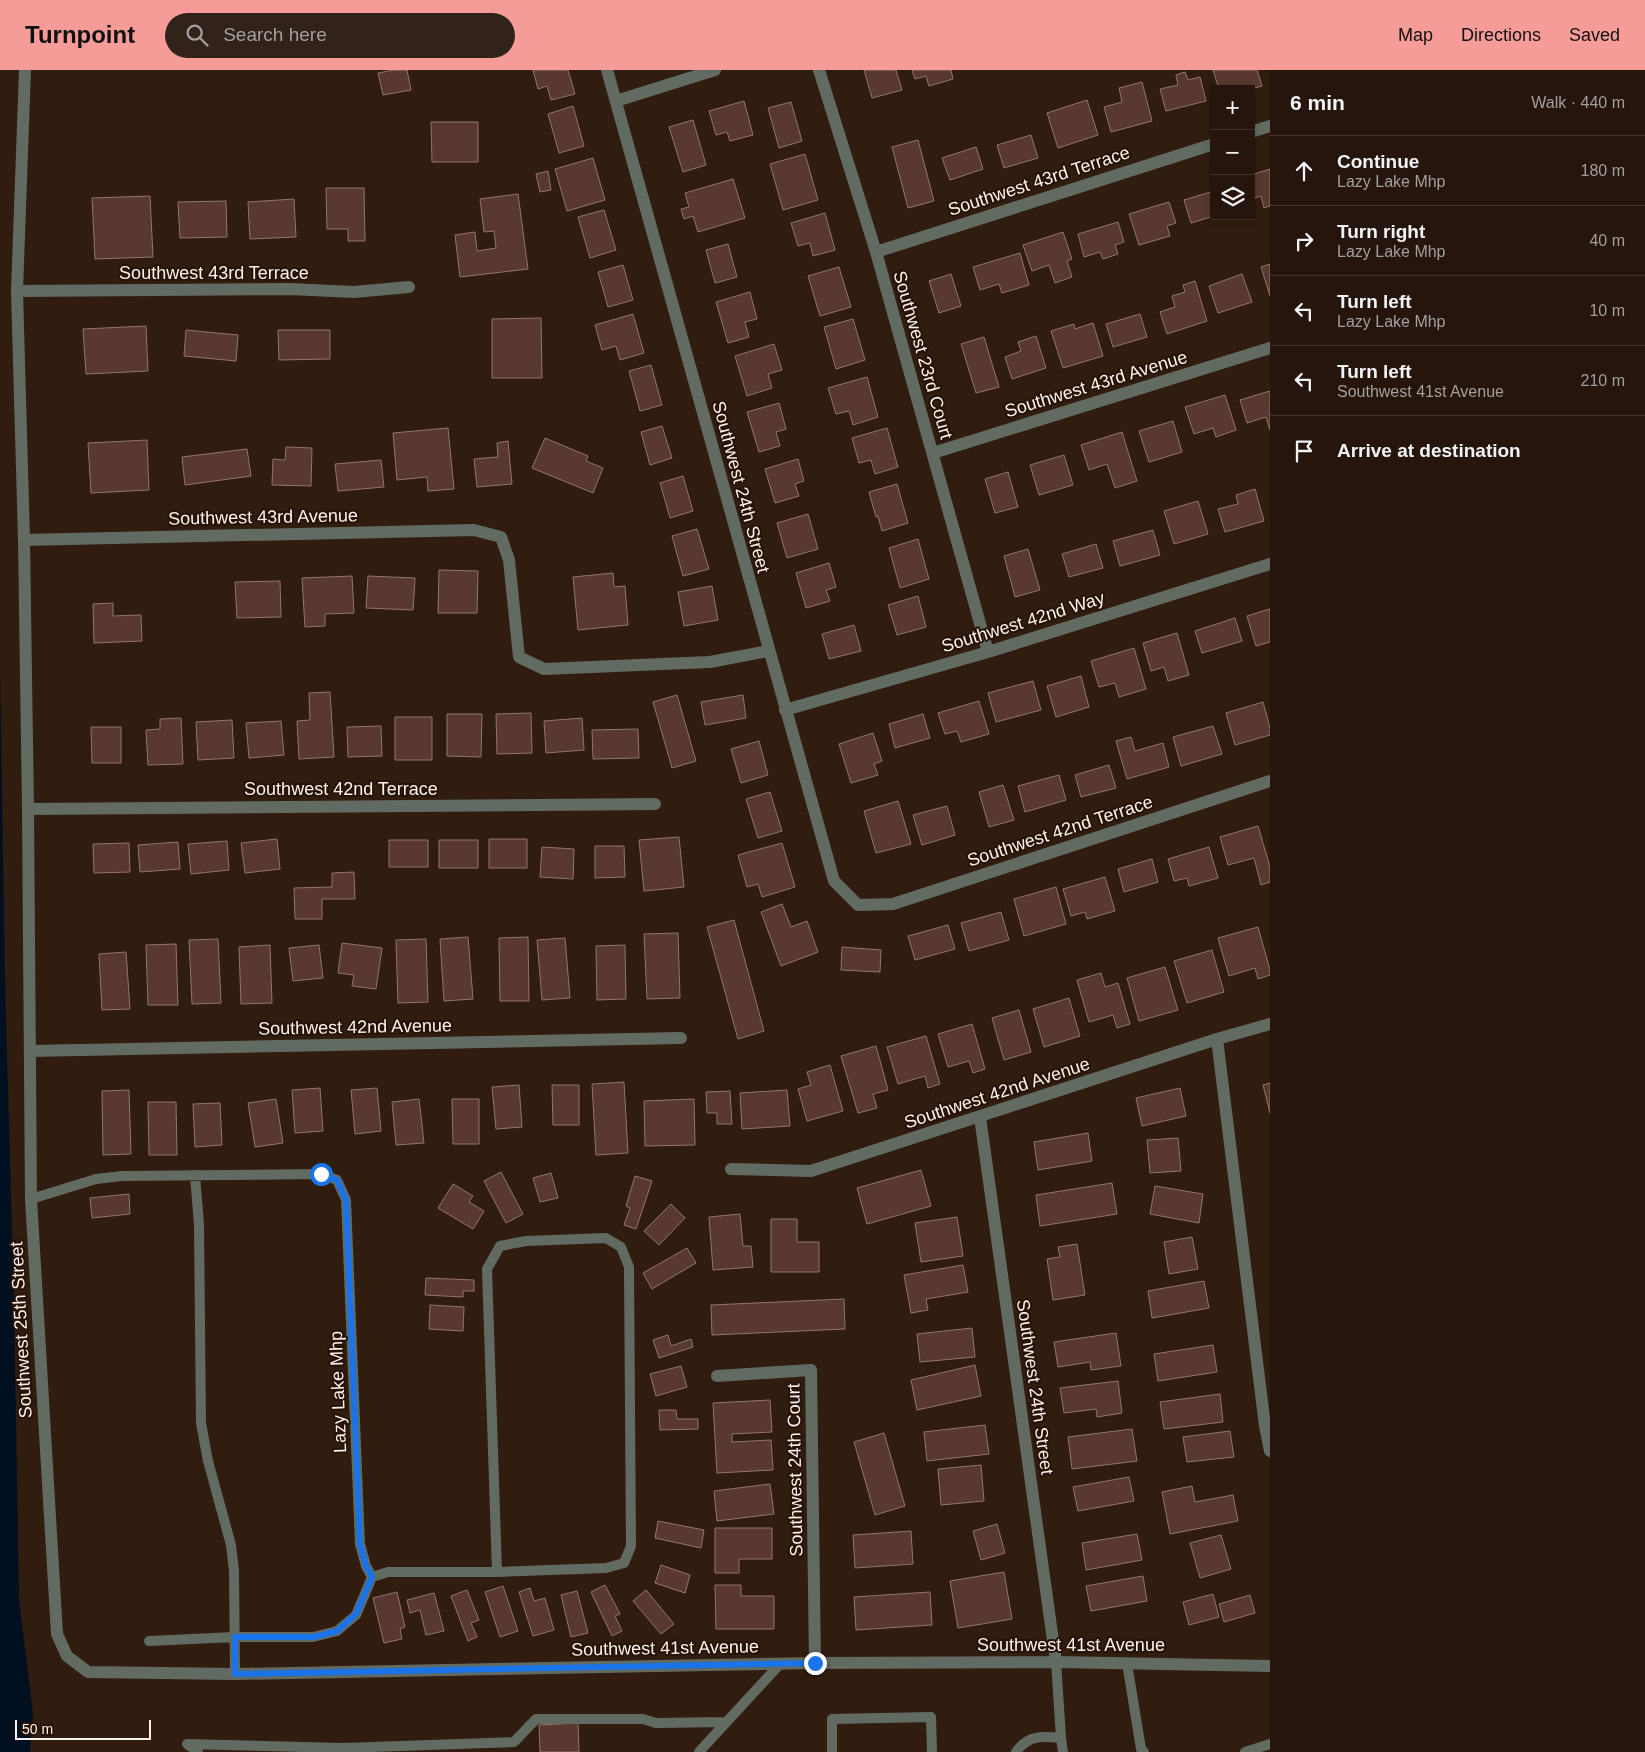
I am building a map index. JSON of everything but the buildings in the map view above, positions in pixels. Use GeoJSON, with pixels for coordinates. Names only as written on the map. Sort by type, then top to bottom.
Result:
{"type":"FeatureCollection","features":[{"type":"Feature","properties":{"kind":"street","name":"Southwest 25th Street"},"geometry":{"type":"LineString","coordinates":[[25,70],[17,291],[24,540],[31,1199],[57,1634],[67,1656]]}},
{"type":"Feature","properties":{"kind":"street","name":"Southwest 24th Street"},"geometry":{"type":"LineString","coordinates":[[607,70],[768,651],[834,881],[858,905]]}},
{"type":"Feature","properties":{"kind":"street"},"geometry":{"type":"LineString","coordinates":[[616,101],[715,70]]}},
{"type":"Feature","properties":{"kind":"street","name":"Southwest 23rd Court"},"geometry":{"type":"LineString","coordinates":[[819,70],[876,252],[988,652]]}},
{"type":"Feature","properties":{"kind":"street"},"geometry":{"type":"LineString","coordinates":[[1255,131],[1270,126]]}},
{"type":"Feature","properties":{"kind":"street","name":"Southwest 43rd Terrace"},"geometry":{"type":"LineString","coordinates":[[876,252],[1210,145]]}},
{"type":"Feature","properties":{"kind":"street","name":"Southwest 43rd Terrace"},"geometry":{"type":"LineString","coordinates":[[17,291],[290,289],[354,292],[410,287]]}},
{"type":"Feature","properties":{"kind":"street","name":"Southwest 43rd Avenue"},"geometry":{"type":"LineString","coordinates":[[933,453],[1270,348]]}},
{"type":"Feature","properties":{"kind":"street","name":"Southwest 43rd Avenue"},"geometry":{"type":"LineString","coordinates":[[24,540],[474,530],[501,537],[510,560],[519,656],[544,669],[710,662],[768,651]]}},
{"type":"Feature","properties":{"kind":"street","name":"Southwest 42nd Way"},"geometry":{"type":"LineString","coordinates":[[785,710],[988,652],[1270,564]]}},
{"type":"Feature","properties":{"kind":"street","name":"Southwest 42nd Terrace"},"geometry":{"type":"LineString","coordinates":[[858,905],[893,904],[1270,781]]}},
{"type":"Feature","properties":{"kind":"street","name":"Southwest 42nd Terrace"},"geometry":{"type":"LineString","coordinates":[[28,809],[654,804]]}},
{"type":"Feature","properties":{"kind":"street","name":"Southwest 42nd Avenue"},"geometry":{"type":"LineString","coordinates":[[731,1169],[811,1171],[1217,1039],[1270,1024]]}},
{"type":"Feature","properties":{"kind":"street","name":"Southwest 42nd Avenue"},"geometry":{"type":"LineString","coordinates":[[30,1051],[681,1038]]}},
{"type":"Feature","properties":{"kind":"street"},"geometry":{"type":"LineString","coordinates":[[1217,1039],[1265,1426],[1270,1451]]}},
{"type":"Feature","properties":{"kind":"street","name":"Southwest 24th Street"},"geometry":{"type":"LineString","coordinates":[[980,1117],[1056,1662]]}},
{"type":"Feature","properties":{"kind":"street","name":"Southwest 24th Court"},"geometry":{"type":"LineString","coordinates":[[717,1376],[811,1370],[815,1663]]}},
{"type":"Feature","properties":{"kind":"street","name":"Southwest 41st Avenue"},"geometry":{"type":"LineString","coordinates":[[67,1656],[88,1672],[235,1674],[815,1663],[1056,1662],[1270,1666]]}},
{"type":"Feature","properties":{"kind":"lane","name":"Lazy Lake Mhp"},"geometry":{"type":"LineString","coordinates":[[31,1199],[96,1179],[122,1176],[321,1174],[337,1180],[346,1200],[360,1544],[366,1566],[372,1577]]}},
{"type":"Feature","properties":{"kind":"lane"},"geometry":{"type":"LineString","coordinates":[[195,1175],[199,1225],[201,1423],[208,1460],[231,1545],[234,1571],[235,1674]]}},
{"type":"Feature","properties":{"kind":"lane"},"geometry":{"type":"LineString","coordinates":[[149,1641],[235,1637],[314,1637],[337,1631],[356,1614],[372,1577],[388,1572],[497,1572],[606,1568],[624,1563],[631,1546],[629,1267],[621,1247],[606,1238],[526,1241],[500,1246],[487,1269],[497,1572]]}},
{"type":"Feature","properties":{"kind":"lane"},"geometry":{"type":"LineString","coordinates":[[1056,1662],[1061,1738],[1064,1752]]}},
{"type":"Feature","properties":{"kind":"lane"},"geometry":{"type":"LineString","coordinates":[[1127,1663],[1141,1749],[1144,1752]]}},
{"type":"Feature","properties":{"kind":"lane"},"geometry":{"type":"LineString","coordinates":[[699,1752],[780,1664]]}},
{"type":"Feature","properties":{"kind":"lane"},"geometry":{"type":"LineString","coordinates":[[832,1752],[832,1719],[931,1717],[932,1752]]}},
{"type":"Feature","properties":{"kind":"lane"},"geometry":{"type":"LineString","coordinates":[[198,1752],[187,1744],[343,1750],[514,1742],[536,1719],[644,1719],[656,1723],[726,1722]]}},
{"type":"Feature","properties":{"kind":"lane"},"geometry":{"type":"LineString","coordinates":[[1016,1752],[1022,1743],[1040,1736],[1061,1738]]}},
{"type":"Feature","properties":{"kind":"lane"},"geometry":{"type":"LineString","coordinates":[[1245,1752],[1270,1744]]}},
{"type":"Feature","properties":{"kind":"water"},"geometry":{"type":"Polygon","coordinates":[[[0,666],[19,1599],[33,1713],[30,1752],[0,1752],[0,666]]]}},
{"type":"Feature","properties":{"kind":"route"},"geometry":{"type":"LineString","coordinates":[[321,1174],[337,1180],[346,1200],[360,1544],[366,1566],[372,1577],[356,1614],[337,1631],[314,1637],[235,1637],[235,1674],[815,1663]]}}]}
